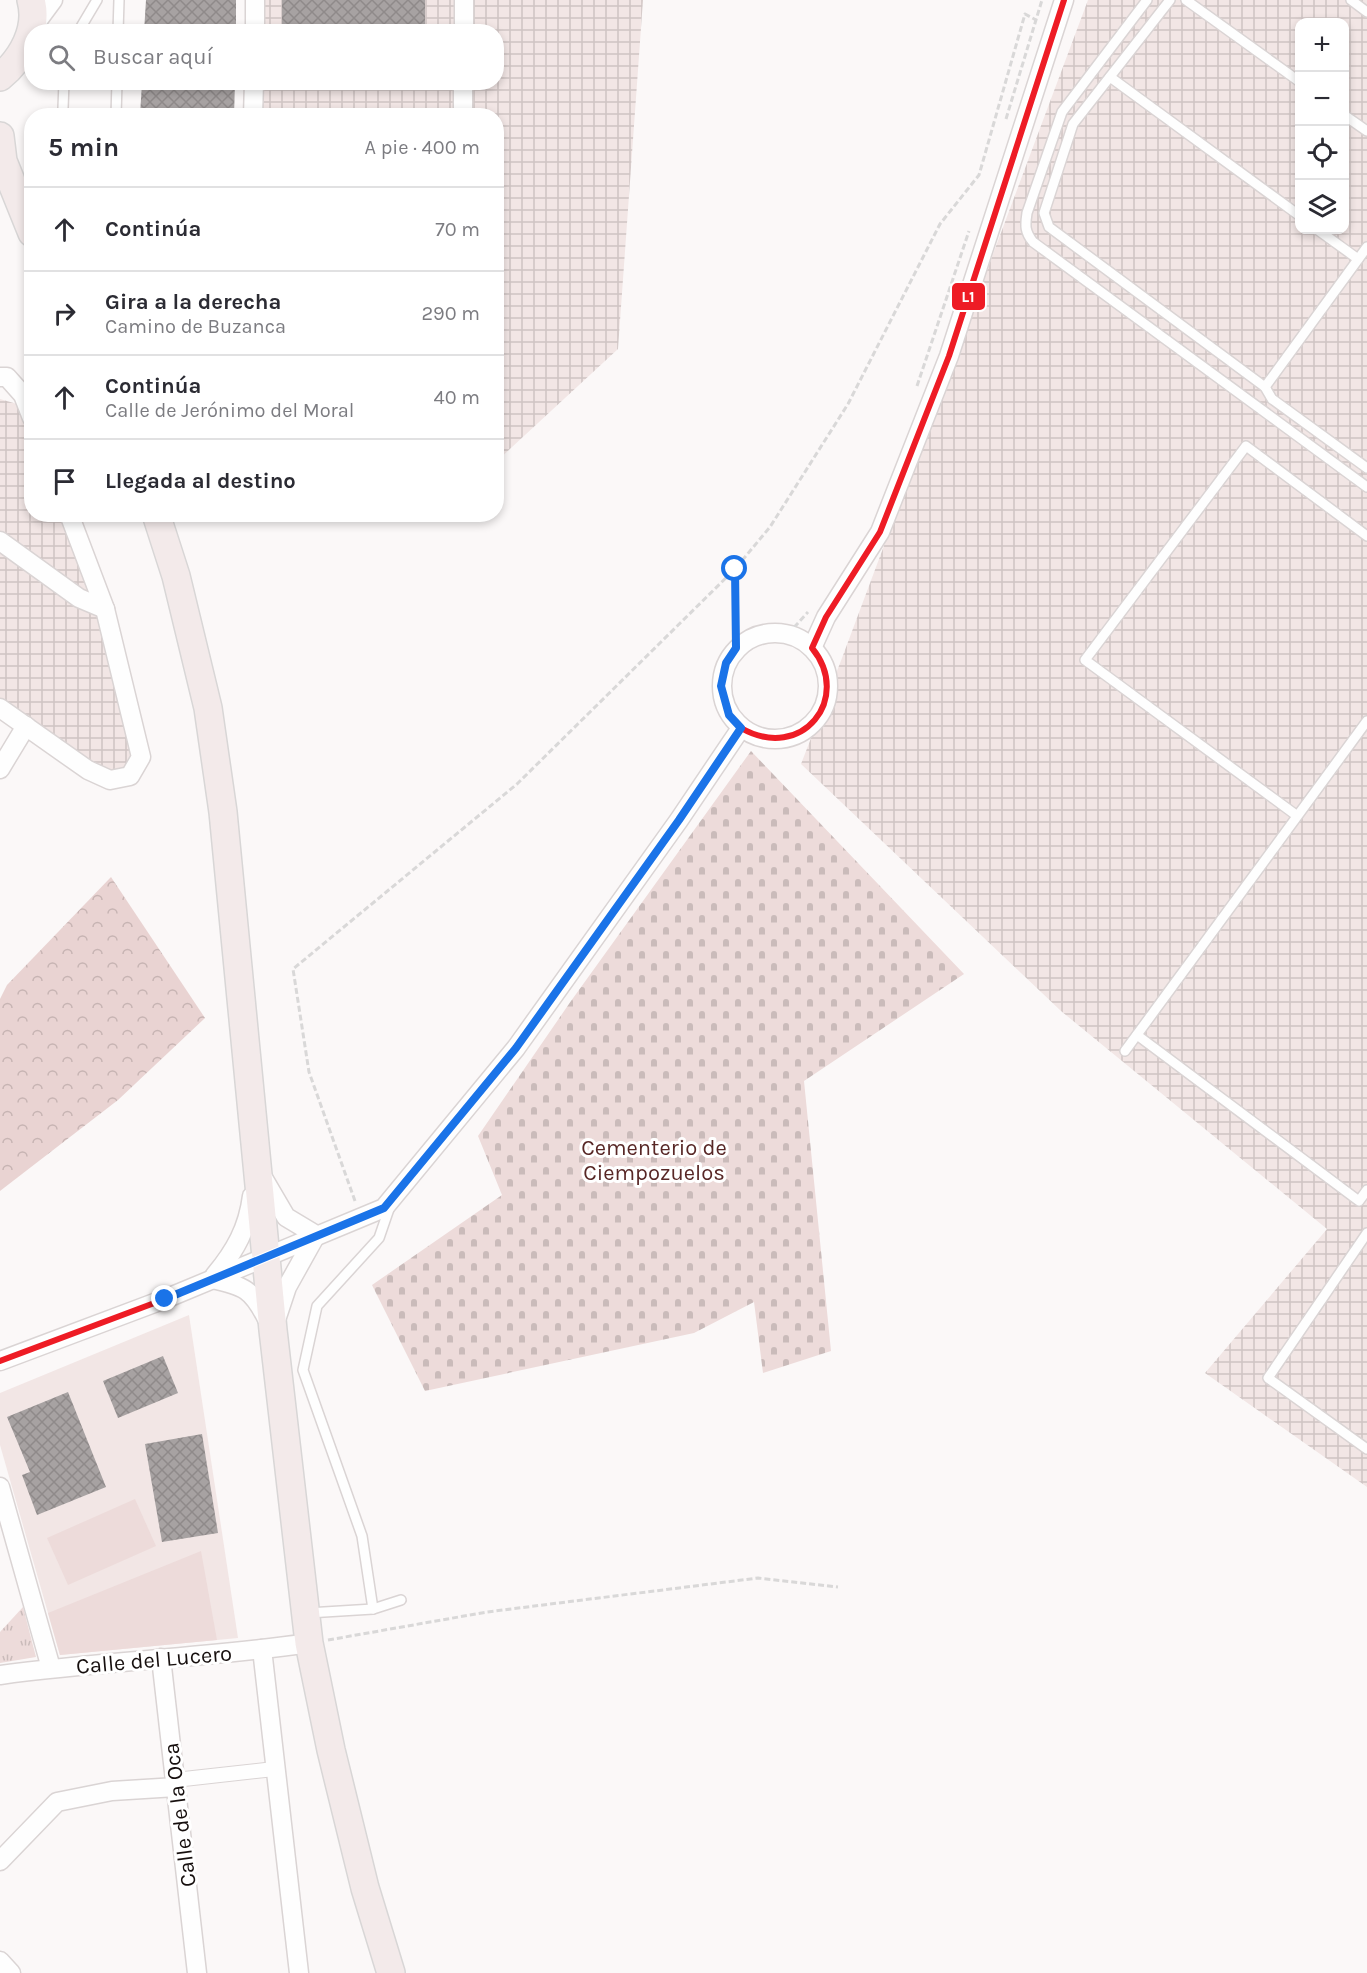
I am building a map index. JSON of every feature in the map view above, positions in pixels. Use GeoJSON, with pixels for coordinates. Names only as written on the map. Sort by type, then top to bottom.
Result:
{"type":"FeatureCollection","features":[{"type":"Feature","properties":{"kind":"main road"},"geometry":{"type":"LineString","coordinates":[[31,0],[32,24]]}},
{"type":"Feature","properties":{"kind":"main road"},"geometry":{"type":"LineString","coordinates":[[0,80],[24,50]]}},
{"type":"Feature","properties":{"kind":"main road"},"geometry":{"type":"LineString","coordinates":[[0,136],[3,161],[24,213]]}},
{"type":"Feature","properties":{"kind":"main road"},"geometry":{"type":"LineString","coordinates":[[0,190],[24,237]]}},
{"type":"Feature","properties":{"kind":"main road"},"geometry":{"type":"LineString","coordinates":[[159,522],[176,576],[209,720],[223,812],[256,1167],[309,1643],[331,1750],[365,1888],[391,1973]]}},
{"type":"Feature","properties":{"kind":"street"},"geometry":{"type":"LineString","coordinates":[[36,24],[53,0]]}},
{"type":"Feature","properties":{"kind":"street"},"geometry":{"type":"LineString","coordinates":[[255,0],[255,24]]}},
{"type":"Feature","properties":{"kind":"street"},"geometry":{"type":"LineString","coordinates":[[464,0],[464,24]]}},
{"type":"Feature","properties":{"kind":"street"},"geometry":{"type":"LineString","coordinates":[[800,640],[817,614],[880,532],[949,356],[1064,0]]}},
{"type":"Feature","properties":{"kind":"street"},"geometry":{"type":"LineString","coordinates":[[253,108],[254,90]]}},
{"type":"Feature","properties":{"kind":"street"},"geometry":{"type":"LineString","coordinates":[[463,108],[464,90]]}},
{"type":"Feature","properties":{"kind":"street"},"geometry":{"type":"LineString","coordinates":[[0,377],[7,377],[24,398]]}},
{"type":"Feature","properties":{"kind":"street"},"geometry":{"type":"LineString","coordinates":[[0,708],[88,770],[110,780],[130,776],[141,757],[105,609],[72,522]]}},
{"type":"Feature","properties":{"kind":"street"},"geometry":{"type":"LineString","coordinates":[[0,541],[80,598],[105,609]]}},
{"type":"Feature","properties":{"kind":"street"},"geometry":{"type":"LineString","coordinates":[[774,632],[800,640],[823,663],[828,686],[822,710],[812,724],[794,736],[774,740],[755,736],[741,728],[729,715],[721,686],[726,663],[736,648],[760,634],[774,632]]}},
{"type":"Feature","properties":{"kind":"street"},"geometry":{"type":"LineString","coordinates":[[0,769],[26,726]]}},
{"type":"Feature","properties":{"kind":"street"},"geometry":{"type":"LineString","coordinates":[[0,1361],[165,1299],[384,1208],[516,1048],[679,820],[741,728]]}},
{"type":"Feature","properties":{"kind":"street"},"geometry":{"type":"LineString","coordinates":[[256,1167],[286,1217],[316,1235]]}},
{"type":"Feature","properties":{"kind":"street"},"geometry":{"type":"LineString","coordinates":[[212,1279],[232,1255],[250,1216],[256,1167]]}},
{"type":"Feature","properties":{"kind":"street"},"geometry":{"type":"LineString","coordinates":[[273,1330],[287,1287],[316,1235]]}},
{"type":"Feature","properties":{"kind":"street"},"geometry":{"type":"LineString","coordinates":[[212,1279],[238,1285],[257,1299],[273,1330]]}},
{"type":"Feature","properties":{"kind":"street"},"geometry":{"type":"LineString","coordinates":[[0,1487],[51,1668]]}},
{"type":"Feature","properties":{"kind":"street","name":"Calle del Lucero"},"geometry":{"type":"LineString","coordinates":[[0,1675],[309,1643]]}},
{"type":"Feature","properties":{"kind":"street"},"geometry":{"type":"LineString","coordinates":[[262,1649],[299,1973]]}},
{"type":"Feature","properties":{"kind":"street","name":"Calle de la Oca"},"geometry":{"type":"LineString","coordinates":[[161,1658],[197,1973]]}},
{"type":"Feature","properties":{"kind":"street"},"geometry":{"type":"LineString","coordinates":[[0,1861],[57,1802],[112,1791],[274,1769]]}},
{"type":"Feature","properties":{"kind":"street"},"geometry":{"type":"LineString","coordinates":[[0,1961],[11,1973]]}},
{"type":"Feature","properties":{"kind":"lane"},"geometry":{"type":"LineString","coordinates":[[83,24],[97,0]]}},
{"type":"Feature","properties":{"kind":"lane"},"geometry":{"type":"LineString","coordinates":[[118,24],[119,0]]}},
{"type":"Feature","properties":{"kind":"lane"},"geometry":{"type":"LineString","coordinates":[[1147,0],[1062,112],[1027,213],[1025,226],[1027,235],[1367,487]]}},
{"type":"Feature","properties":{"kind":"lane"},"geometry":{"type":"LineString","coordinates":[[1170,0],[1073,124],[1044,213],[1049,227],[1265,387],[1272,399],[1367,468]]}},
{"type":"Feature","properties":{"kind":"lane"},"geometry":{"type":"LineString","coordinates":[[1186,0],[1295,79]]}},
{"type":"Feature","properties":{"kind":"lane"},"geometry":{"type":"LineString","coordinates":[[1351,0],[1367,12]]}},
{"type":"Feature","properties":{"kind":"lane"},"geometry":{"type":"LineString","coordinates":[[1110,77],[1295,213]]}},
{"type":"Feature","properties":{"kind":"lane"},"geometry":{"type":"LineString","coordinates":[[63,108],[64,90]]}},
{"type":"Feature","properties":{"kind":"lane"},"geometry":{"type":"LineString","coordinates":[[116,108],[117,90]]}},
{"type":"Feature","properties":{"kind":"lane"},"geometry":{"type":"LineString","coordinates":[[1349,118],[1367,131]]}},
{"type":"Feature","properties":{"kind":"lane"},"geometry":{"type":"LineString","coordinates":[[1324,234],[1358,259]]}},
{"type":"Feature","properties":{"kind":"lane"},"geometry":{"type":"LineString","coordinates":[[1265,387],[1367,246]]}},
{"type":"Feature","properties":{"kind":"lane"},"geometry":{"type":"LineString","coordinates":[[1296,815],[1085,660],[1246,446],[1367,536]]}},
{"type":"Feature","properties":{"kind":"lane"},"geometry":{"type":"LineString","coordinates":[[1125,1051],[1296,815],[1367,722]]}},
{"type":"Feature","properties":{"kind":"lane"},"geometry":{"type":"LineString","coordinates":[[1137,1035],[1359,1201],[1367,1190]]}},
{"type":"Feature","properties":{"kind":"lane"},"geometry":{"type":"LineString","coordinates":[[373,1610],[362,1536],[303,1370],[317,1306],[379,1238],[394,1195]]}},
{"type":"Feature","properties":{"kind":"lane"},"geometry":{"type":"LineString","coordinates":[[1367,1233],[1268,1378],[1367,1449]]}},
{"type":"Feature","properties":{"kind":"lane"},"geometry":{"type":"LineString","coordinates":[[305,1613],[373,1610],[401,1600]]}},
{"type":"Feature","properties":{"kind":"path"},"geometry":{"type":"LineString","coordinates":[[1003,127],[1042,0]]}},
{"type":"Feature","properties":{"kind":"path"},"geometry":{"type":"LineString","coordinates":[[361,1217],[309,1072],[293,969],[517,784],[735,569],[770,527],[848,404],[940,224],[979,175],[1025,14],[1036,20]]}},
{"type":"Feature","properties":{"kind":"path"},"geometry":{"type":"LineString","coordinates":[[914,396],[971,227]]}},
{"type":"Feature","properties":{"kind":"path"},"geometry":{"type":"LineString","coordinates":[[735,569],[736,648]]}},
{"type":"Feature","properties":{"kind":"path"},"geometry":{"type":"LineString","coordinates":[[800,640],[801,621],[817,614]]}},
{"type":"Feature","properties":{"kind":"path"},"geometry":{"type":"LineString","coordinates":[[309,1643],[487,1612],[758,1578],[838,1587]]}},
{"type":"Feature","properties":{"kind":"shaded area"},"geometry":{"type":"Polygon","coordinates":[[[263,0],[643,0],[618,349],[504,455],[504,108],[263,108],[263,90],[504,90],[504,24],[263,24],[263,0]]]}},
{"type":"Feature","properties":{"kind":"shaded area"},"geometry":{"type":"Polygon","coordinates":[[[1088,0],[1367,0],[1367,1487],[1205,1373],[1327,1229],[1061,1011],[801,764],[1088,0]]]}},
{"type":"Feature","properties":{"kind":"shaded area"},"geometry":{"type":"Polygon","coordinates":[[[0,399],[24,406],[24,522],[68,522],[134,731],[129,768],[111,774],[0,698],[0,399]]]}},
{"type":"Feature","properties":{"kind":"shaded area"},"geometry":{"type":"Polygon","coordinates":[[[189,1315],[238,1638],[60,1655],[0,1445],[0,1393],[189,1315]]]}},
{"type":"Feature","properties":{"kind":"green space","name":"Cementerio de Ciempozuelos"},"geometry":{"type":"Polygon","coordinates":[[[751,751],[964,974],[804,1081],[831,1351],[763,1373],[754,1302],[694,1333],[425,1391],[372,1285],[502,1195],[478,1136],[571,1001],[751,751]]]}},
{"type":"Feature","properties":{"kind":"green space"},"geometry":{"type":"Polygon","coordinates":[[[111,877],[205,1018],[118,1100],[0,1191],[0,999],[7,985],[111,877]]]}},
{"type":"Feature","properties":{"kind":"green space"},"geometry":{"type":"Polygon","coordinates":[[[135,1499],[156,1546],[68,1585],[47,1538],[135,1499]]]}},
{"type":"Feature","properties":{"kind":"green space"},"geometry":{"type":"Polygon","coordinates":[[[201,1551],[217,1640],[60,1655],[48,1613],[201,1551]]]}},
{"type":"Feature","properties":{"kind":"green space"},"geometry":{"type":"Polygon","coordinates":[[[23,1607],[36,1657],[0,1663],[0,1632],[23,1607]]]}},
{"type":"Feature","properties":{"kind":"building"},"geometry":{"type":"Polygon","coordinates":[[[146,0],[236,0],[236,24],[144,24],[146,0]]]}},
{"type":"Feature","properties":{"kind":"building"},"geometry":{"type":"Polygon","coordinates":[[[282,0],[425,0],[425,24],[282,24],[282,0]]]}},
{"type":"Feature","properties":{"kind":"building"},"geometry":{"type":"Polygon","coordinates":[[[142,90],[235,90],[234,108],[140,108],[142,90]]]}},
{"type":"Feature","properties":{"kind":"building"},"geometry":{"type":"Polygon","coordinates":[[[163,1356],[178,1393],[118,1418],[103,1381],[163,1356]]]}},
{"type":"Feature","properties":{"kind":"building"},"geometry":{"type":"Polygon","coordinates":[[[68,1392],[106,1487],[37,1515],[22,1475],[30,1472],[7,1417],[68,1392]]]}},
{"type":"Feature","properties":{"kind":"building"},"geometry":{"type":"Polygon","coordinates":[[[202,1434],[218,1533],[162,1542],[145,1444],[202,1434]]]}},
{"type":"Feature","properties":{"kind":"transit line","name":"L1"},"geometry":{"type":"LineString","coordinates":[[0,1361],[165,1299],[384,1208],[516,1048],[679,820],[741,728],[763,737],[784,737],[801,731],[815,720],[824,705],[827,687],[823,667],[812,648],[826,617],[880,532],[949,356],[1064,0]]}},
{"type":"Feature","properties":{"kind":"route"},"geometry":{"type":"LineString","coordinates":[[165,1299],[384,1208],[516,1048],[679,820],[741,728],[729,715],[721,686],[726,663],[736,648],[735,569]]}}]}
